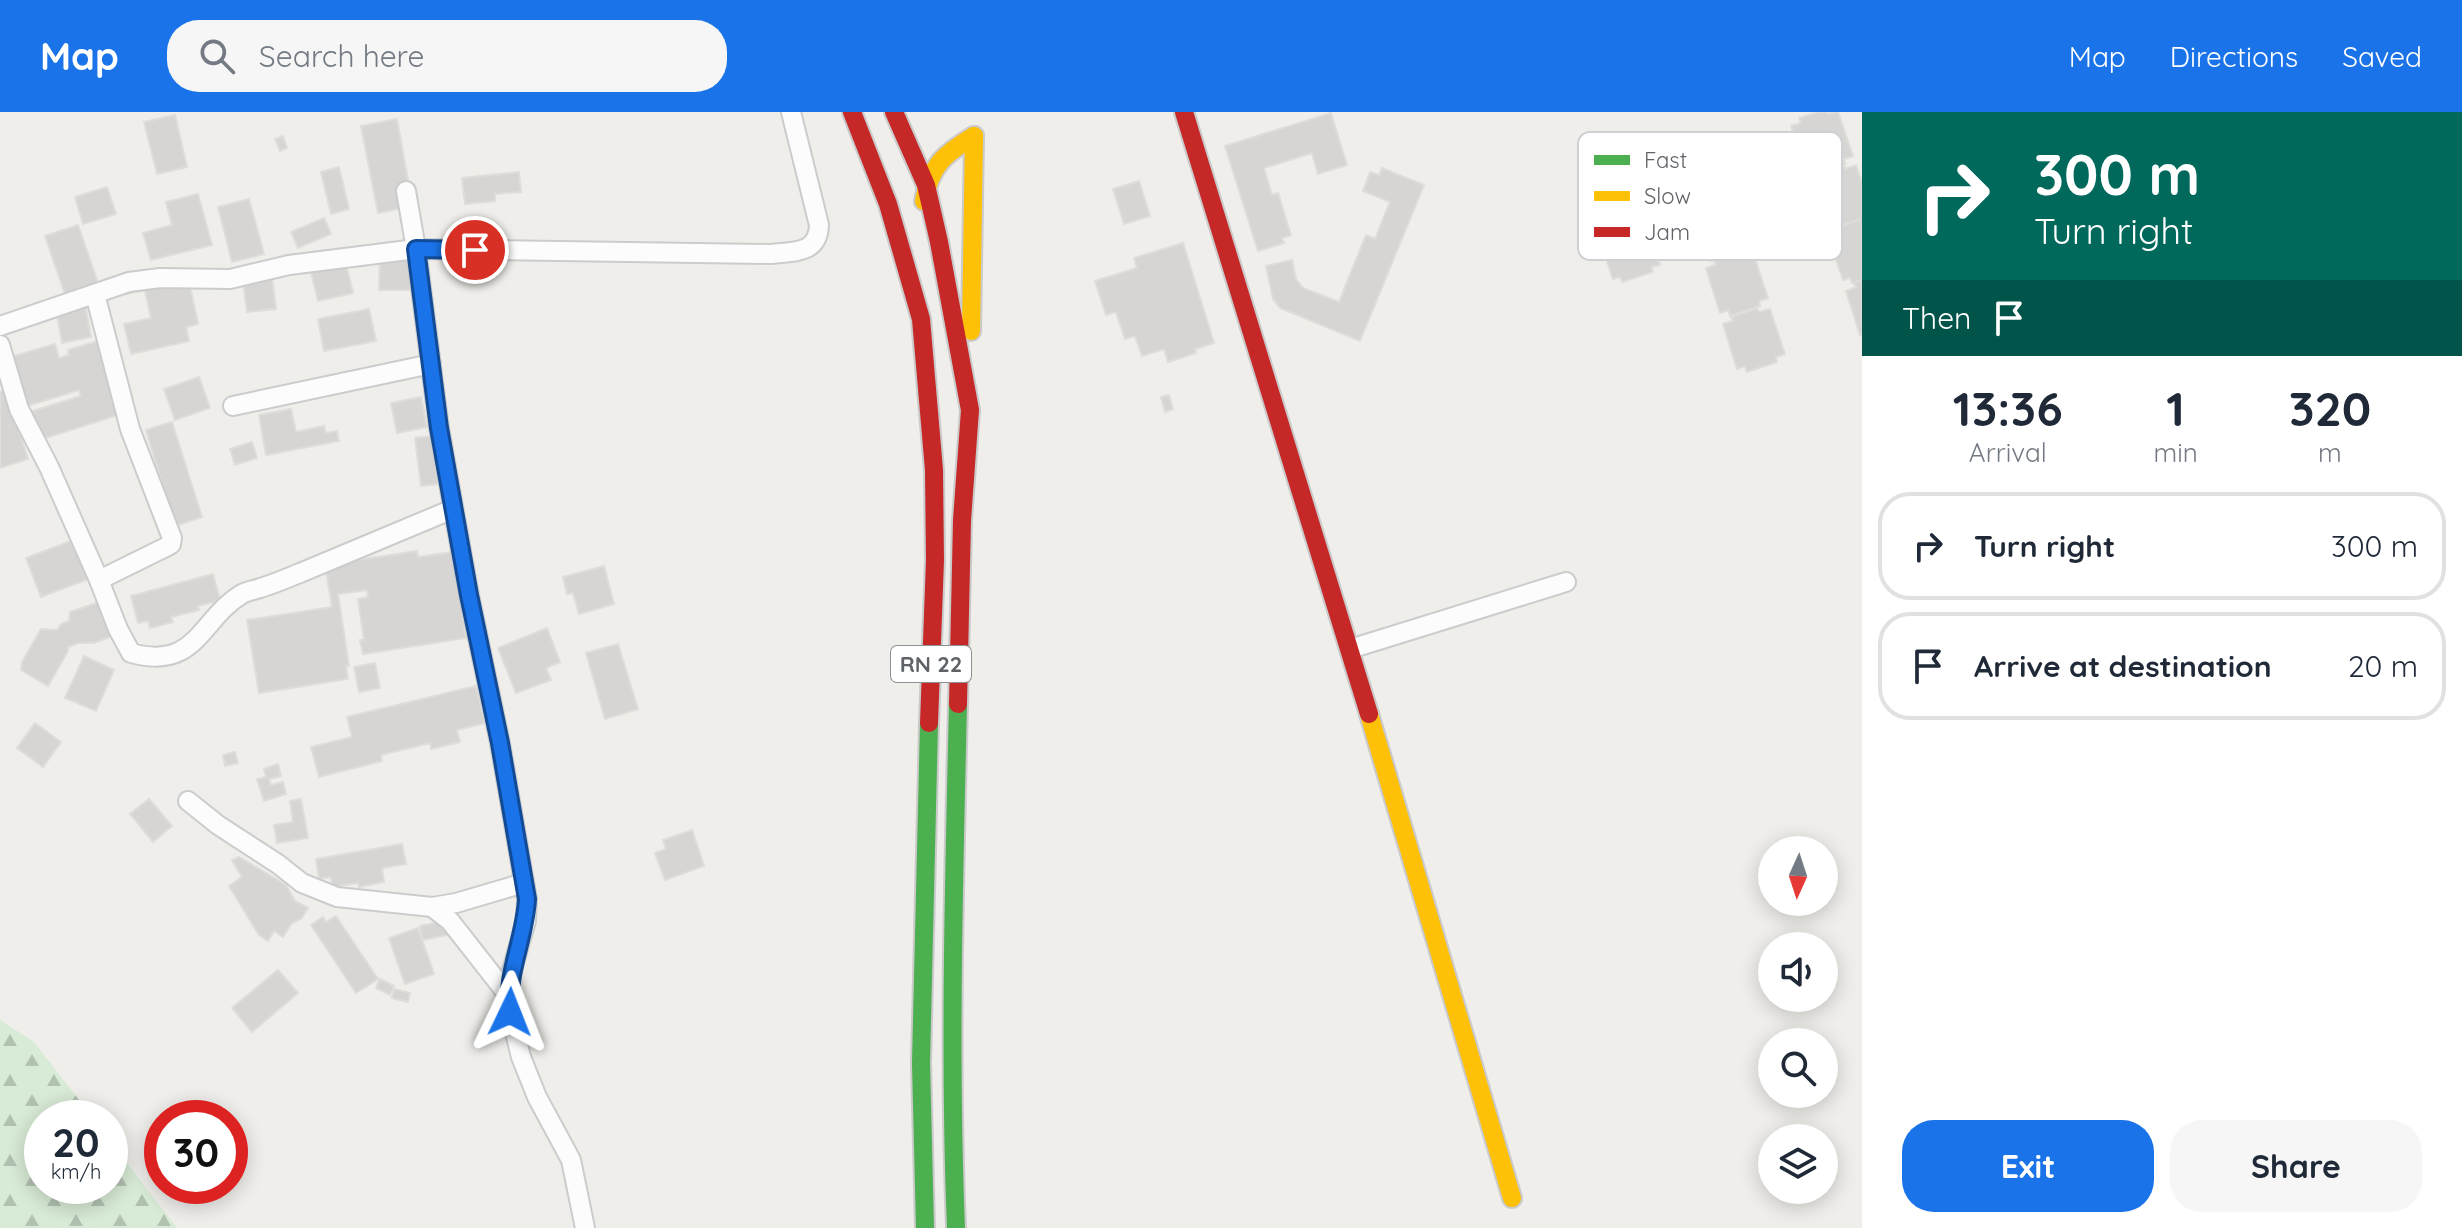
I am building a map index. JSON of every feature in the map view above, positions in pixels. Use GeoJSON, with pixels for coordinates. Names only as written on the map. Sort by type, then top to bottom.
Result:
{"type":"FeatureCollection","features":[{"type":"Feature","properties":{"kind":"main road","name":"RN 22"},"geometry":{"type":"LineString","coordinates":[[852,112],[888,204],[921,319],[934,470],[935,560],[921,1063],[925,1228]]}},
{"type":"Feature","properties":{"kind":"main road","name":"RN 22"},"geometry":{"type":"LineString","coordinates":[[894,112],[926,185],[970,410],[962,520],[954,868],[953,1155],[956,1228]]}},
{"type":"Feature","properties":{"kind":"main road"},"geometry":{"type":"LineString","coordinates":[[970,410],[974,112]]}},
{"type":"Feature","properties":{"kind":"main road"},"geometry":{"type":"LineString","coordinates":[[1184,112],[1350,649],[1512,1198]]}},
{"type":"Feature","properties":{"kind":"main road"},"geometry":{"type":"LineString","coordinates":[[910,279],[919,241],[926,185],[935,165],[947,151],[974,136]]}},
{"type":"Feature","properties":{"kind":"street"},"geometry":{"type":"LineString","coordinates":[[0,326],[129,282],[160,278],[230,279],[289,265],[416,249],[771,254],[809,248],[819,238],[819,225],[791,112]]}},
{"type":"Feature","properties":{"kind":"street"},"geometry":{"type":"LineString","coordinates":[[406,191],[453,509],[500,743],[527,899],[526,921],[510,977],[510,1012],[521,1057],[537,1097],[571,1160],[585,1228]]}},
{"type":"Feature","properties":{"kind":"street"},"geometry":{"type":"LineString","coordinates":[[95,294],[130,429],[172,538],[171,544],[166,547],[99,580]]}},
{"type":"Feature","properties":{"kind":"street"},"geometry":{"type":"LineString","coordinates":[[0,345],[19,409],[49,467],[131,653],[146,657],[172,655],[202,636],[227,605],[242,594],[453,509]]}},
{"type":"Feature","properties":{"kind":"street"},"geometry":{"type":"LineString","coordinates":[[233,406],[431,364]]}},
{"type":"Feature","properties":{"kind":"street"},"geometry":{"type":"LineString","coordinates":[[1350,649],[1566,582]]}},
{"type":"Feature","properties":{"kind":"street"},"geometry":{"type":"LineString","coordinates":[[188,801],[302,883],[337,897],[432,907],[524,883]]}},
{"type":"Feature","properties":{"kind":"street"},"geometry":{"type":"LineString","coordinates":[[432,907],[450,921],[508,995]]}},
{"type":"Feature","properties":{"kind":"green space"},"geometry":{"type":"Polygon","coordinates":[[[0,1020],[34,1042],[79,1100],[24,1100],[24,1204],[128,1204],[128,1164],[144,1185],[144,1204],[159,1204],[177,1228],[0,1228],[0,1020]]]}},
{"type":"Feature","properties":{"kind":"building"},"geometry":{"type":"Polygon","coordinates":[[[1819,112],[1838,112],[1853,156],[1844,159],[1845,164],[1842,165],[1842,132],[1793,132],[1791,126],[1801,123],[1799,118],[1819,112]]]}},
{"type":"Feature","properties":{"kind":"building"},"geometry":{"type":"Polygon","coordinates":[[[1331,113],[1347,165],[1318,174],[1312,153],[1264,168],[1272,195],[1278,193],[1291,235],[1282,238],[1284,243],[1258,251],[1225,146],[1331,113]]]}},
{"type":"Feature","properties":{"kind":"building"},"geometry":{"type":"Polygon","coordinates":[[[175,115],[187,167],[157,174],[144,122],[175,115]]]}},
{"type":"Feature","properties":{"kind":"building"},"geometry":{"type":"Polygon","coordinates":[[[397,119],[409,186],[403,208],[378,213],[361,126],[397,119]]]}},
{"type":"Feature","properties":{"kind":"building"},"geometry":{"type":"Polygon","coordinates":[[[283,136],[287,148],[280,151],[275,139],[283,136]]]}},
{"type":"Feature","properties":{"kind":"building"},"geometry":{"type":"Polygon","coordinates":[[[1856,165],[1862,183],[1862,219],[1842,225],[1842,166],[1845,169],[1856,165]]]}},
{"type":"Feature","properties":{"kind":"building"},"geometry":{"type":"Polygon","coordinates":[[[339,167],[349,209],[331,214],[321,172],[339,167]]]}},
{"type":"Feature","properties":{"kind":"building"},"geometry":{"type":"Polygon","coordinates":[[[1382,168],[1424,185],[1360,341],[1280,308],[1273,299],[1266,266],[1292,260],[1296,279],[1303,288],[1339,302],[1366,235],[1375,239],[1390,202],[1363,191],[1370,172],[1379,175],[1382,168]]]}},
{"type":"Feature","properties":{"kind":"building"},"geometry":{"type":"Polygon","coordinates":[[[519,172],[521,192],[495,194],[495,201],[465,204],[462,178],[519,172]]]}},
{"type":"Feature","properties":{"kind":"building"},"geometry":{"type":"Polygon","coordinates":[[[1139,181],[1150,216],[1124,224],[1113,189],[1139,181]]]}},
{"type":"Feature","properties":{"kind":"building"},"geometry":{"type":"Polygon","coordinates":[[[107,187],[116,214],[83,224],[75,197],[107,187]]]}},
{"type":"Feature","properties":{"kind":"building"},"geometry":{"type":"Polygon","coordinates":[[[198,194],[212,245],[151,260],[143,233],[172,225],[166,202],[198,194]]]}},
{"type":"Feature","properties":{"kind":"building"},"geometry":{"type":"Polygon","coordinates":[[[249,199],[264,254],[232,262],[218,207],[249,199]]]}},
{"type":"Feature","properties":{"kind":"building"},"geometry":{"type":"Polygon","coordinates":[[[324,218],[331,234],[298,248],[291,232],[324,218]]]}},
{"type":"Feature","properties":{"kind":"building"},"geometry":{"type":"Polygon","coordinates":[[[1862,219],[1862,280],[1852,283],[1850,278],[1843,280],[1836,260],[1842,260],[1842,226],[1862,219]]]}},
{"type":"Feature","properties":{"kind":"building"},"geometry":{"type":"Polygon","coordinates":[[[78,225],[98,283],[65,294],[45,236],[78,225]]]}},
{"type":"Feature","properties":{"kind":"building"},"geometry":{"type":"Polygon","coordinates":[[[1183,243],[1214,343],[1168,362],[1164,349],[1142,356],[1135,336],[1125,339],[1116,312],[1106,315],[1095,281],[1137,268],[1134,258],[1183,243]]]}},
{"type":"Feature","properties":{"kind":"building"},"geometry":{"type":"Polygon","coordinates":[[[380,254],[410,254],[410,290],[379,290],[380,254]]]}},
{"type":"Feature","properties":{"kind":"building"},"geometry":{"type":"Polygon","coordinates":[[[1607,260],[1658,260],[1660,265],[1651,267],[1653,272],[1622,282],[1620,277],[1613,279],[1607,260]]]}},
{"type":"Feature","properties":{"kind":"building"},"geometry":{"type":"Polygon","coordinates":[[[1755,260],[1768,298],[1759,301],[1760,306],[1730,316],[1728,310],[1720,313],[1706,268],[1716,265],[1714,261],[1755,260]]]}},
{"type":"Feature","properties":{"kind":"building"},"geometry":{"type":"Polygon","coordinates":[[[346,264],[353,293],[318,301],[311,272],[346,264]]]}},
{"type":"Feature","properties":{"kind":"building"},"geometry":{"type":"Polygon","coordinates":[[[271,270],[276,309],[247,312],[242,273],[271,270]]]}},
{"type":"Feature","properties":{"kind":"building"},"geometry":{"type":"Polygon","coordinates":[[[187,271],[198,324],[186,327],[189,341],[131,354],[124,324],[151,318],[145,290],[126,294],[124,285],[187,271]]]}},
{"type":"Feature","properties":{"kind":"building"},"geometry":{"type":"Polygon","coordinates":[[[1862,280],[1862,334],[1860,335],[1846,291],[1862,280]]]}},
{"type":"Feature","properties":{"kind":"building"},"geometry":{"type":"Polygon","coordinates":[[[85,304],[91,337],[62,343],[56,309],[85,304]]]}},
{"type":"Feature","properties":{"kind":"building"},"geometry":{"type":"Polygon","coordinates":[[[1757,308],[1759,312],[1770,309],[1785,354],[1776,357],[1777,362],[1747,372],[1745,366],[1737,369],[1723,324],[1733,321],[1731,317],[1757,308]]]}},
{"type":"Feature","properties":{"kind":"building"},"geometry":{"type":"Polygon","coordinates":[[[369,309],[376,341],[324,351],[318,319],[369,309]]]}},
{"type":"Feature","properties":{"kind":"building"},"geometry":{"type":"Polygon","coordinates":[[[98,341],[121,414],[39,440],[30,412],[81,396],[79,390],[27,406],[11,357],[55,344],[59,358],[69,355],[68,350],[98,341]]]}},
{"type":"Feature","properties":{"kind":"building"},"geometry":{"type":"Polygon","coordinates":[[[199,377],[210,408],[175,420],[164,389],[199,377]]]}},
{"type":"Feature","properties":{"kind":"building"},"geometry":{"type":"Polygon","coordinates":[[[6,390],[28,459],[0,468],[0,392],[6,390]]]}},
{"type":"Feature","properties":{"kind":"building"},"geometry":{"type":"Polygon","coordinates":[[[1169,395],[1173,409],[1165,412],[1161,397],[1169,395]]]}},
{"type":"Feature","properties":{"kind":"building"},"geometry":{"type":"Polygon","coordinates":[[[421,397],[427,427],[397,433],[391,403],[421,397]]]}},
{"type":"Feature","properties":{"kind":"building"},"geometry":{"type":"Polygon","coordinates":[[[291,409],[296,432],[324,426],[326,433],[337,431],[339,441],[266,455],[259,415],[291,409]]]}},
{"type":"Feature","properties":{"kind":"building"},"geometry":{"type":"Polygon","coordinates":[[[172,422],[202,517],[175,526],[146,430],[172,422]]]}},
{"type":"Feature","properties":{"kind":"building"},"geometry":{"type":"Polygon","coordinates":[[[432,436],[438,484],[421,486],[415,438],[432,436]]]}},
{"type":"Feature","properties":{"kind":"building"},"geometry":{"type":"Polygon","coordinates":[[[252,442],[257,458],[235,465],[230,449],[252,442]]]}},
{"type":"Feature","properties":{"kind":"building"},"geometry":{"type":"Polygon","coordinates":[[[76,539],[91,578],[41,597],[26,558],[76,539]]]}},
{"type":"Feature","properties":{"kind":"building"},"geometry":{"type":"Polygon","coordinates":[[[417,551],[418,557],[453,552],[466,638],[363,654],[358,599],[368,597],[367,590],[338,594],[349,666],[346,666],[348,679],[259,693],[247,620],[332,607],[325,565],[417,551]]]}},
{"type":"Feature","properties":{"kind":"building"},"geometry":{"type":"Polygon","coordinates":[[[604,566],[614,604],[579,614],[573,593],[567,594],[563,577],[604,566]]]}},
{"type":"Feature","properties":{"kind":"building"},"geometry":{"type":"Polygon","coordinates":[[[213,574],[220,600],[198,606],[199,610],[171,617],[173,622],[150,628],[148,621],[138,623],[131,596],[213,574]]]}},
{"type":"Feature","properties":{"kind":"building"},"geometry":{"type":"Polygon","coordinates":[[[105,600],[115,635],[94,643],[78,643],[68,647],[48,686],[21,670],[22,662],[41,629],[57,630],[69,621],[70,612],[105,600]]]}},
{"type":"Feature","properties":{"kind":"building"},"geometry":{"type":"Polygon","coordinates":[[[547,628],[560,662],[546,668],[551,680],[516,693],[498,648],[547,628]]]}},
{"type":"Feature","properties":{"kind":"building"},"geometry":{"type":"Polygon","coordinates":[[[618,644],[638,709],[605,719],[586,653],[618,644]]]}},
{"type":"Feature","properties":{"kind":"building"},"geometry":{"type":"Polygon","coordinates":[[[84,656],[114,670],[96,711],[65,698],[84,656]]]}},
{"type":"Feature","properties":{"kind":"building"},"geometry":{"type":"Polygon","coordinates":[[[375,663],[380,688],[359,692],[354,667],[375,663]]]}},
{"type":"Feature","properties":{"kind":"building"},"geometry":{"type":"Polygon","coordinates":[[[476,686],[485,723],[457,730],[460,742],[431,749],[430,743],[381,755],[382,761],[319,777],[311,747],[352,737],[347,717],[476,686]]]}},
{"type":"Feature","properties":{"kind":"building"},"geometry":{"type":"Polygon","coordinates":[[[35,723],[61,742],[43,767],[17,748],[35,723]]]}},
{"type":"Feature","properties":{"kind":"building"},"geometry":{"type":"Polygon","coordinates":[[[235,752],[238,763],[225,766],[223,755],[235,752]]]}},
{"type":"Feature","properties":{"kind":"building"},"geometry":{"type":"Polygon","coordinates":[[[278,764],[281,776],[269,779],[271,785],[283,782],[286,794],[264,801],[257,779],[266,777],[264,769],[278,764]]]}},
{"type":"Feature","properties":{"kind":"building"},"geometry":{"type":"Polygon","coordinates":[[[149,799],[172,826],[153,842],[130,814],[149,799]]]}},
{"type":"Feature","properties":{"kind":"building"},"geometry":{"type":"Polygon","coordinates":[[[301,799],[308,838],[277,843],[274,825],[293,822],[290,801],[301,799]]]}},
{"type":"Feature","properties":{"kind":"building"},"geometry":{"type":"Polygon","coordinates":[[[692,830],[704,866],[665,880],[655,853],[666,849],[663,840],[692,830]]]}},
{"type":"Feature","properties":{"kind":"building"},"geometry":{"type":"Polygon","coordinates":[[[402,844],[406,864],[382,868],[384,882],[359,887],[358,883],[333,887],[331,877],[319,879],[316,859],[402,844]]]}},
{"type":"Feature","properties":{"kind":"building"},"geometry":{"type":"Polygon","coordinates":[[[239,857],[286,885],[295,901],[308,908],[302,918],[291,924],[283,937],[274,931],[268,941],[259,935],[229,886],[242,877],[232,860],[239,857]]]}},
{"type":"Feature","properties":{"kind":"building"},"geometry":{"type":"Polygon","coordinates":[[[336,916],[378,979],[356,993],[311,925],[323,917],[326,922],[336,916]]]}},
{"type":"Feature","properties":{"kind":"building"},"geometry":{"type":"Polygon","coordinates":[[[446,921],[448,935],[422,940],[420,926],[446,921]]]}},
{"type":"Feature","properties":{"kind":"building"},"geometry":{"type":"Polygon","coordinates":[[[418,928],[434,974],[405,984],[389,938],[418,928]]]}},
{"type":"Feature","properties":{"kind":"building"},"geometry":{"type":"Polygon","coordinates":[[[278,970],[298,993],[252,1032],[232,1008],[278,970]]]}},
{"type":"Feature","properties":{"kind":"building"},"geometry":{"type":"Polygon","coordinates":[[[380,979],[394,986],[390,995],[376,988],[380,979]]]}},
{"type":"Feature","properties":{"kind":"building"},"geometry":{"type":"Polygon","coordinates":[[[394,989],[410,993],[408,1002],[392,998],[394,989]]]}},
{"type":"Feature","properties":{"kind":"traffic: fast"},"geometry":{"type":"LineString","coordinates":[[956,1228],[953,1032],[958,704]]}},
{"type":"Feature","properties":{"kind":"traffic: fast"},"geometry":{"type":"LineString","coordinates":[[925,1228],[921,1063],[929,723]]}},
{"type":"Feature","properties":{"kind":"traffic: slow"},"geometry":{"type":"LineString","coordinates":[[924,201],[930,179],[940,162],[974,136]]}},
{"type":"Feature","properties":{"kind":"traffic: slow"},"geometry":{"type":"LineString","coordinates":[[971,331],[974,136]]}},
{"type":"Feature","properties":{"kind":"traffic: slow"},"geometry":{"type":"LineString","coordinates":[[1369,714],[1512,1198]]}},
{"type":"Feature","properties":{"kind":"traffic: jam"},"geometry":{"type":"LineString","coordinates":[[852,112],[888,204],[921,319],[934,470],[935,560],[929,723]]}},
{"type":"Feature","properties":{"kind":"traffic: jam"},"geometry":{"type":"LineString","coordinates":[[894,112],[926,185],[970,410],[962,520],[958,704]]}},
{"type":"Feature","properties":{"kind":"traffic: jam"},"geometry":{"type":"LineString","coordinates":[[1184,112],[1369,714]]}},
{"type":"Feature","properties":{"kind":"route"},"geometry":{"type":"LineString","coordinates":[[475,250],[416,249],[439,428],[527,899],[526,921],[510,977],[510,1012]]}}]}
